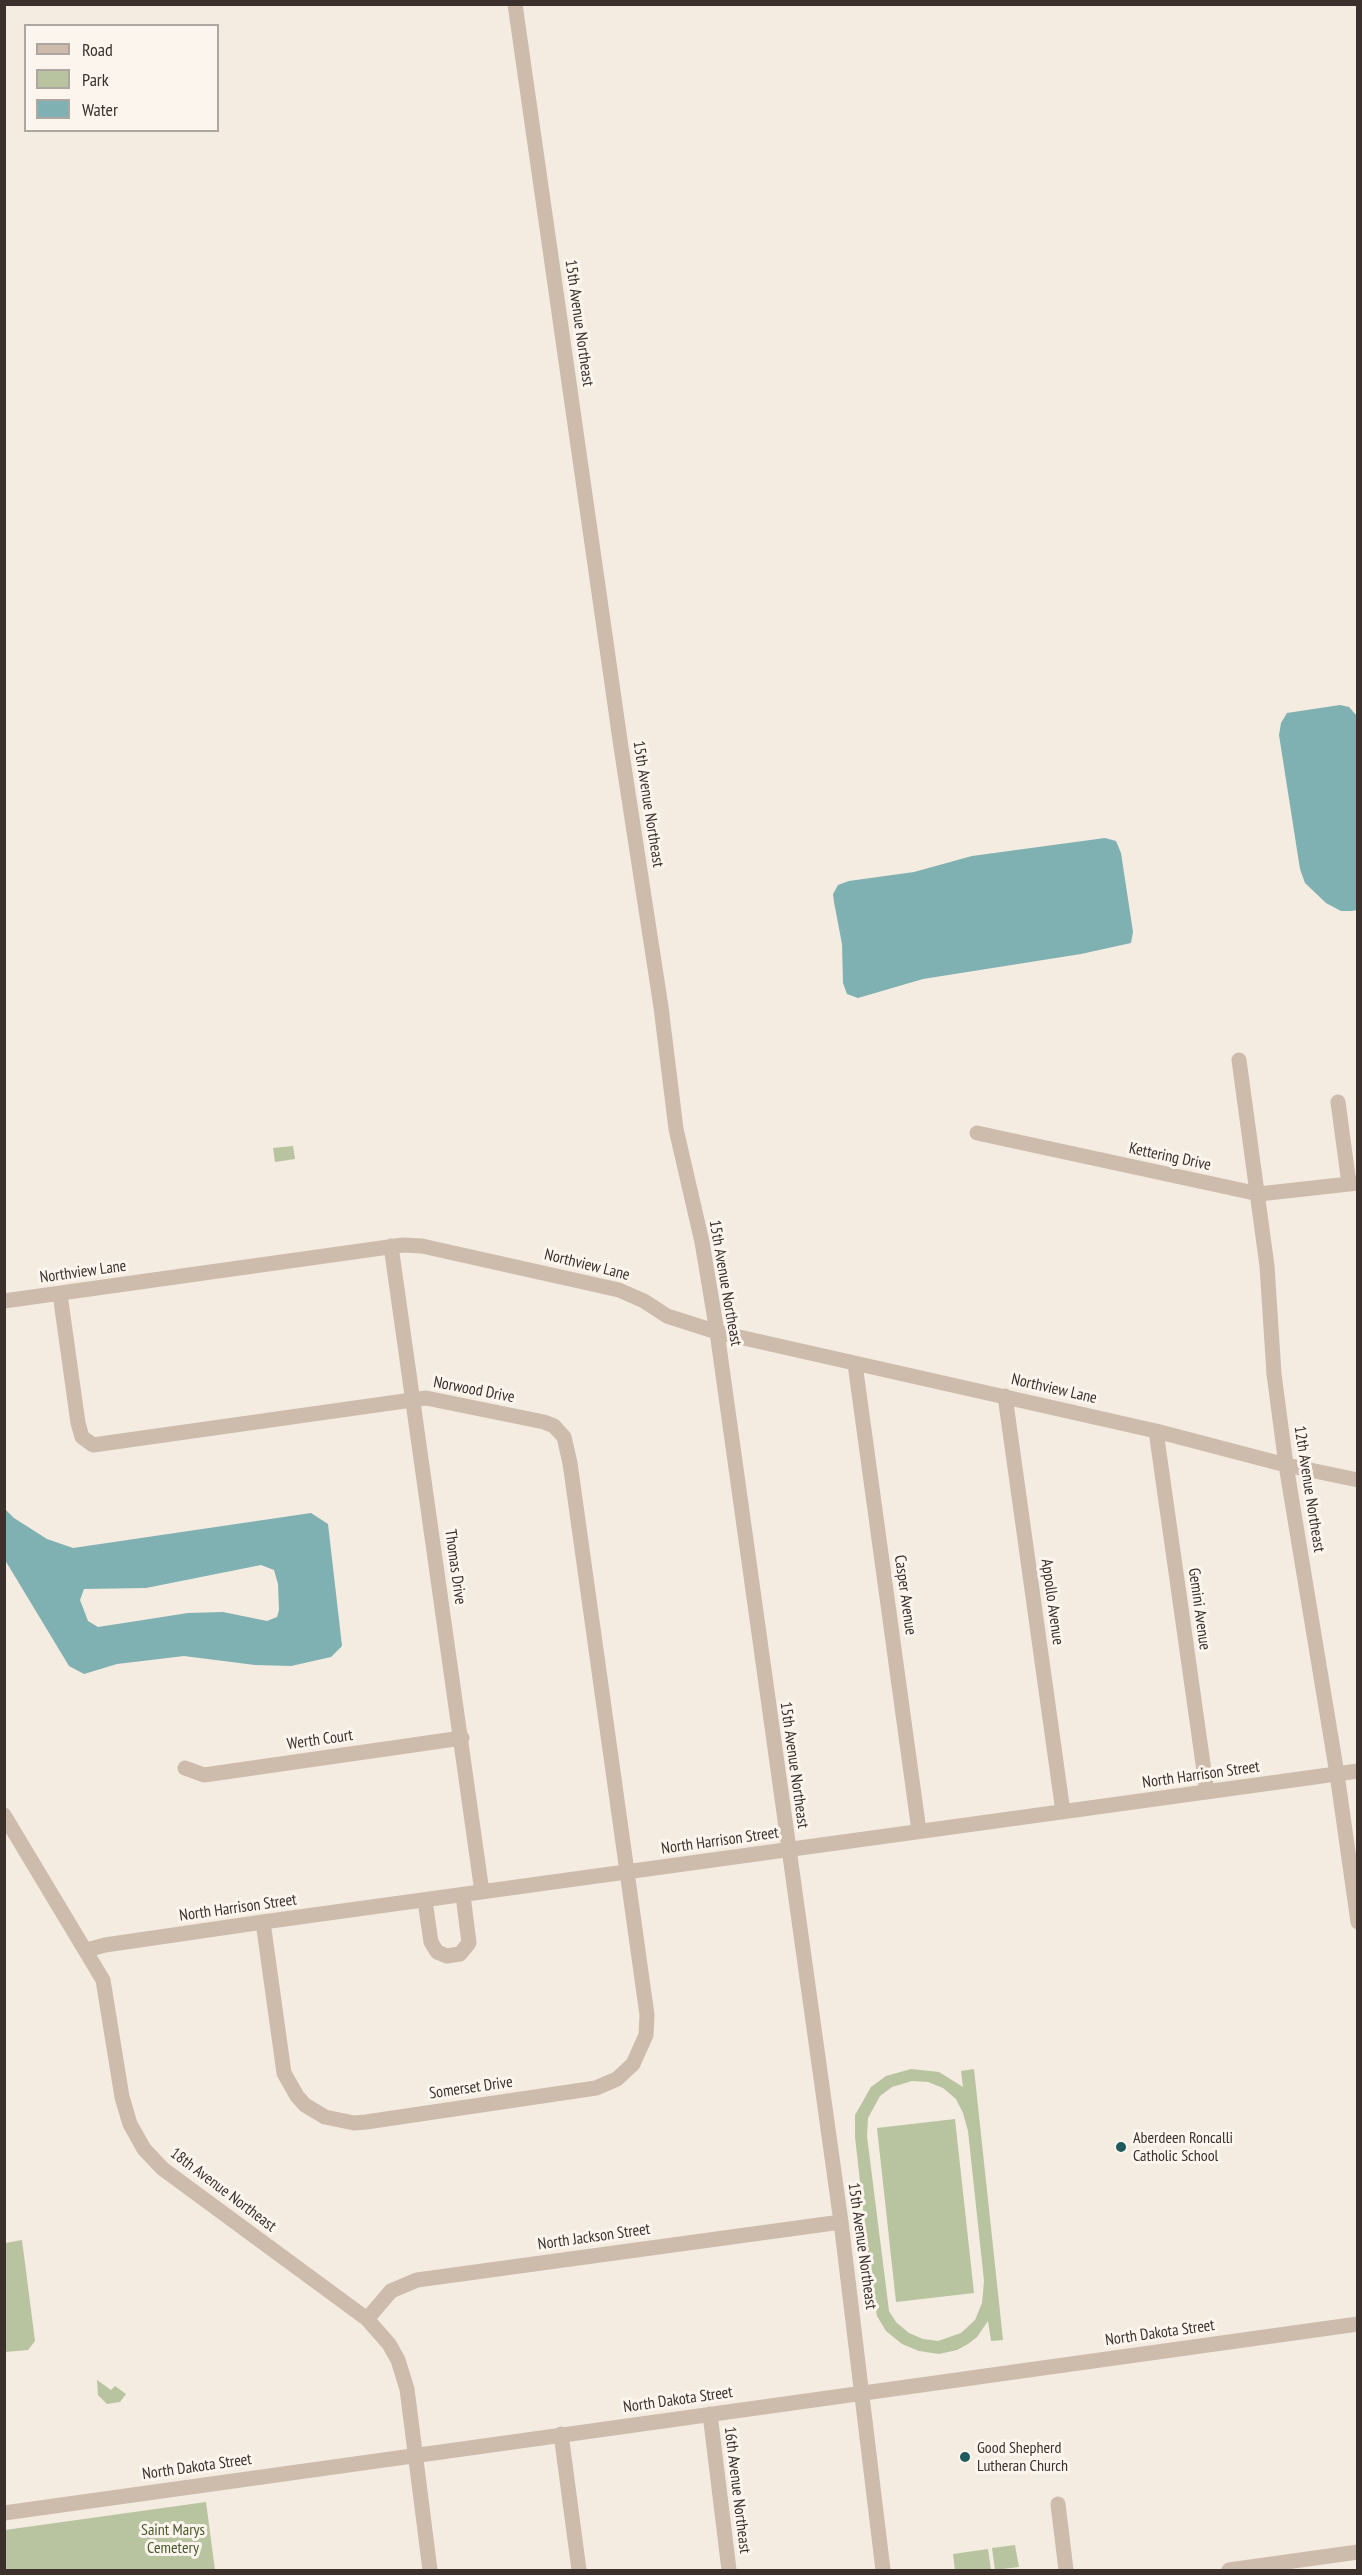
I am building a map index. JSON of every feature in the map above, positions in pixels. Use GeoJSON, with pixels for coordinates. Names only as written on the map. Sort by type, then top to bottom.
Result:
{"type":"FeatureCollection","features":[{"type":"Feature","properties":{"kind":"street","name":"15th Avenue Northeast"},"geometry":{"type":"LineString","coordinates":[[515,4],[621,747],[661,1007],[676,1129],[702,1242],[717,1332],[841,2222],[883,2571]]}},
{"type":"Feature","properties":{"kind":"street","name":"12th Avenue Northeast"},"geometry":{"type":"LineString","coordinates":[[1239,1059],[1259,1194],[1267,1266],[1274,1374],[1286,1465],[1358,1922]]}},
{"type":"Feature","properties":{"kind":"street"},"geometry":{"type":"LineString","coordinates":[[1338,1102],[1353,1184]]}},
{"type":"Feature","properties":{"kind":"street","name":"Kettering Drive"},"geometry":{"type":"LineString","coordinates":[[977,1133],[1259,1194],[1353,1184]]}},
{"type":"Feature","properties":{"kind":"street","name":"Northview Lane"},"geometry":{"type":"LineString","coordinates":[[4,1301],[392,1246],[422,1246],[619,1290],[644,1301],[667,1316],[717,1332],[1005,1396],[1156,1431],[1286,1465],[1358,1480]]}},
{"type":"Feature","properties":{"kind":"street","name":"Thomas Drive"},"geometry":{"type":"LineString","coordinates":[[392,1246],[482,1892]]}},
{"type":"Feature","properties":{"kind":"street","name":"Norwood Drive"},"geometry":{"type":"LineString","coordinates":[[60,1294],[78,1423],[82,1437],[93,1445],[413,1399],[436,1399],[554,1426],[564,1437],[570,1462],[628,1872]]}},
{"type":"Feature","properties":{"kind":"street","name":"Casper Avenue"},"geometry":{"type":"LineString","coordinates":[[855,1364],[919,1832]]}},
{"type":"Feature","properties":{"kind":"street","name":"Appollo Avenue"},"geometry":{"type":"LineString","coordinates":[[1005,1396],[1063,1812]]}},
{"type":"Feature","properties":{"kind":"street","name":"Gemini Avenue"},"geometry":{"type":"LineString","coordinates":[[1156,1431],[1207,1792]]}},
{"type":"Feature","properties":{"kind":"street","name":"Werth Court"},"geometry":{"type":"LineString","coordinates":[[185,1768],[204,1775],[462,1738]]}},
{"type":"Feature","properties":{"kind":"street","name":"North Harrison Street"},"geometry":{"type":"LineString","coordinates":[[87,1950],[105,1945],[263,1922],[1358,1771]]}},
{"type":"Feature","properties":{"kind":"street","name":"18th Avenue Northeast"},"geometry":{"type":"LineString","coordinates":[[4,1815],[103,1980],[124,2104],[130,2124],[144,2149],[163,2169],[368,2319],[389,2344],[398,2360],[406,2389],[430,2571]]}},
{"type":"Feature","properties":{"kind":"street","name":"Somerset Drive"},"geometry":{"type":"LineString","coordinates":[[263,1922],[281,2061],[290,2086],[305,2105],[325,2117],[354,2123],[366,2122],[596,2088],[608,2084],[626,2072],[638,2055],[646,2035],[647,2015],[628,1872]]}},
{"type":"Feature","properties":{"kind":"street"},"geometry":{"type":"LineString","coordinates":[[425,1900],[431,1942],[437,1952],[447,1956],[460,1954],[469,1943],[463,1895]]}},
{"type":"Feature","properties":{"kind":"street","name":"North Jackson Street"},"geometry":{"type":"LineString","coordinates":[[368,2319],[391,2291],[417,2280],[841,2222]]}},
{"type":"Feature","properties":{"kind":"street","name":"North Dakota Street"},"geometry":{"type":"LineString","coordinates":[[4,2512],[1358,2324]]}},
{"type":"Feature","properties":{"kind":"street","name":"16th Avenue Northeast"},"geometry":{"type":"LineString","coordinates":[[710,2414],[729,2571]]}},
{"type":"Feature","properties":{"kind":"street"},"geometry":{"type":"LineString","coordinates":[[561,2434],[579,2571]]}},
{"type":"Feature","properties":{"kind":"street"},"geometry":{"type":"LineString","coordinates":[[1058,2504],[1066,2571]]}},
{"type":"Feature","properties":{"kind":"street"},"geometry":{"type":"LineString","coordinates":[[1229,2571],[1358,2552]]}},
{"type":"Feature","properties":{"kind":"green space"},"geometry":{"type":"Polygon","coordinates":[[[293,1146],[295,1159],[275,1162],[273,1148],[293,1146]]]}},
{"type":"Feature","properties":{"kind":"green space"},"geometry":{"type":"Polygon","coordinates":[[[911,2069],[939,2072],[963,2087],[961,2071],[974,2069],[1003,2340],[991,2341],[988,2321],[977,2337],[957,2350],[939,2354],[919,2351],[902,2344],[886,2331],[877,2316],[855,2137],[855,2115],[871,2087],[886,2076],[911,2069]],[[912,2081],[892,2087],[880,2096],[868,2118],[867,2136],[889,2311],[896,2322],[909,2333],[923,2339],[938,2341],[961,2333],[975,2320],[982,2303],[984,2281],[968,2131],[963,2113],[956,2099],[943,2088],[928,2082],[912,2081]]]}},
{"type":"Feature","properties":{"kind":"green space"},"geometry":{"type":"Polygon","coordinates":[[[955,2119],[974,2293],[896,2302],[877,2128],[955,2119]]]}},
{"type":"Feature","properties":{"kind":"green space"},"geometry":{"type":"Polygon","coordinates":[[[22,2240],[35,2341],[28,2350],[5,2352],[5,2243],[22,2240]]]}},
{"type":"Feature","properties":{"kind":"green space"},"geometry":{"type":"Polygon","coordinates":[[[97,2380],[111,2390],[115,2386],[126,2394],[120,2402],[107,2404],[98,2395],[97,2380]]]}},
{"type":"Feature","properties":{"kind":"green space","name":"Saint Marys Cemetery"},"geometry":{"type":"Polygon","coordinates":[[[206,2502],[215,2570],[5,2570],[5,2530],[206,2502]]]}},
{"type":"Feature","properties":{"kind":"green space"},"geometry":{"type":"Polygon","coordinates":[[[1015,2545],[1019,2567],[995,2570],[992,2548],[1015,2545]]]}},
{"type":"Feature","properties":{"kind":"green space"},"geometry":{"type":"Polygon","coordinates":[[[988,2549],[991,2570],[955,2570],[953,2554],[988,2549]]]}},
{"type":"Feature","properties":{"kind":"water"},"geometry":{"type":"Polygon","coordinates":[[[1340,705],[1349,707],[1357,716],[1358,910],[1351,911],[1341,911],[1326,903],[1305,883],[1300,869],[1279,735],[1281,723],[1287,713],[1340,705]]]}},
{"type":"Feature","properties":{"kind":"water"},"geometry":{"type":"Polygon","coordinates":[[[1105,838],[1116,841],[1121,853],[1133,932],[1131,943],[1081,954],[923,979],[858,998],[847,994],[843,983],[842,944],[833,894],[838,885],[849,881],[914,872],[972,856],[1105,838]]]}},
{"type":"Feature","properties":{"kind":"water"},"geometry":{"type":"Polygon","coordinates":[[[5,1509],[14,1518],[47,1539],[73,1548],[311,1513],[328,1524],[342,1646],[331,1657],[291,1666],[255,1665],[184,1656],[117,1664],[84,1674],[69,1666],[5,1560],[5,1509]],[[261,1565],[146,1588],[84,1589],[80,1600],[88,1621],[98,1627],[188,1613],[223,1612],[267,1621],[277,1617],[279,1610],[278,1584],[274,1570],[261,1565]]]}},
{"type":"Feature","properties":{"kind":"place","name":"Aberdeen Roncalli Catholic School"},"geometry":{"type":"Point","coordinates":[1121,2147]}},
{"type":"Feature","properties":{"kind":"place","name":"Good Shepherd Lutheran Church"},"geometry":{"type":"Point","coordinates":[965,2457]}}]}
